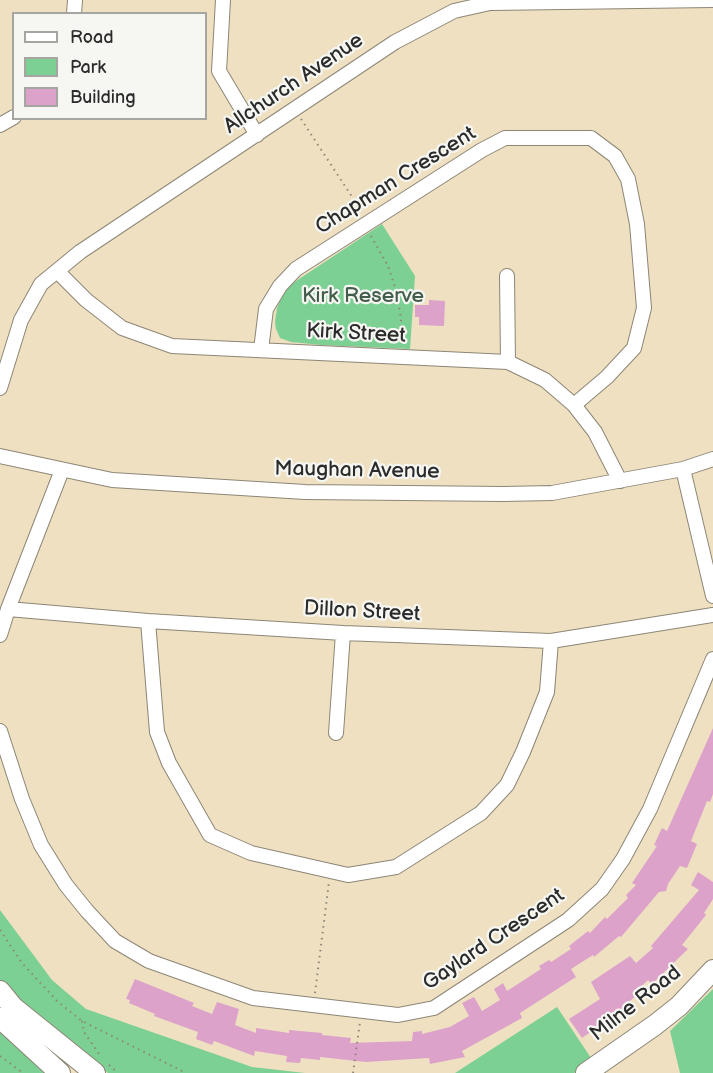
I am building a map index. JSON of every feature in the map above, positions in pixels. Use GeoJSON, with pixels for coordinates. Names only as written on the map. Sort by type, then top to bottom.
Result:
{"type":"FeatureCollection","features":[{"type":"Feature","properties":{"kind":"main road","name":"Milne Road"},"geometry":{"type":"LineString","coordinates":[[586,1073],[679,1006],[713,970]]}},
{"type":"Feature","properties":{"kind":"main road"},"geometry":{"type":"LineString","coordinates":[[0,992],[13,1007],[95,1073]]}},
{"type":"Feature","properties":{"kind":"main road"},"geometry":{"type":"LineString","coordinates":[[0,1018],[60,1073]]}},
{"type":"Feature","properties":{"kind":"street"},"geometry":{"type":"LineString","coordinates":[[223,0],[219,71],[256,135]]}},
{"type":"Feature","properties":{"kind":"street","name":"Allchurch Avenue"},"geometry":{"type":"LineString","coordinates":[[0,388],[21,320],[41,284],[80,252],[395,42],[454,11],[490,3],[713,0]]}},
{"type":"Feature","properties":{"kind":"street","name":"Chapman Crescent"},"geometry":{"type":"LineString","coordinates":[[261,350],[266,309],[280,286],[296,269],[366,224],[482,150],[505,138],[591,138],[615,156],[628,179],[637,224],[645,308],[634,348],[607,377],[574,405]]}},
{"type":"Feature","properties":{"kind":"street","name":"Kirk Street"},"geometry":{"type":"LineString","coordinates":[[58,272],[86,300],[122,328],[172,345],[508,362],[545,380],[574,405],[595,432],[620,481]]}},
{"type":"Feature","properties":{"kind":"street"},"geometry":{"type":"LineString","coordinates":[[507,276],[508,362]]}},
{"type":"Feature","properties":{"kind":"street","name":"Maughan Avenue"},"geometry":{"type":"LineString","coordinates":[[0,456],[112,480],[305,492],[552,493],[683,469],[713,459]]}},
{"type":"Feature","properties":{"kind":"street"},"geometry":{"type":"LineString","coordinates":[[683,469],[713,596]]}},
{"type":"Feature","properties":{"kind":"street"},"geometry":{"type":"LineString","coordinates":[[0,635],[62,470]]}},
{"type":"Feature","properties":{"kind":"street","name":"Dillon Street"},"geometry":{"type":"LineString","coordinates":[[8,609],[148,621],[343,633],[551,641],[713,615]]}},
{"type":"Feature","properties":{"kind":"street"},"geometry":{"type":"LineString","coordinates":[[148,621],[157,732],[169,763],[210,835],[251,853],[348,875],[396,867],[481,813],[507,785],[547,692],[551,641]]}},
{"type":"Feature","properties":{"kind":"street"},"geometry":{"type":"LineString","coordinates":[[336,733],[343,633]]}},
{"type":"Feature","properties":{"kind":"street","name":"Gaylard Crescent"},"geometry":{"type":"LineString","coordinates":[[0,731],[40,845],[73,893],[115,941],[149,961],[253,998],[398,1015],[434,1008],[568,920],[602,889],[623,859],[650,809],[713,659]]}},
{"type":"Feature","properties":{"kind":"path"},"geometry":{"type":"LineString","coordinates":[[294,109],[366,224],[382,255],[396,290],[401,331],[399,357]]}},
{"type":"Feature","properties":{"kind":"path"},"geometry":{"type":"LineString","coordinates":[[313,1005],[331,871]]}},
{"type":"Feature","properties":{"kind":"path"},"geometry":{"type":"LineString","coordinates":[[0,930],[22,963],[57,1001],[82,1021],[186,1073]]}},
{"type":"Feature","properties":{"kind":"path"},"geometry":{"type":"LineString","coordinates":[[353,1073],[362,1011]]}},
{"type":"Feature","properties":{"kind":"path"},"geometry":{"type":"LineString","coordinates":[[82,1021],[84,1032],[103,1060],[118,1073]]}},
{"type":"Feature","properties":{"kind":"path"},"geometry":{"type":"LineString","coordinates":[[0,1056],[23,1073]]}},
{"type":"Feature","properties":{"kind":"green space","name":"Kirk Reserve"},"geometry":{"type":"Polygon","coordinates":[[[382,224],[415,276],[410,349],[321,345],[291,342],[280,338],[275,322],[277,308],[285,290],[382,224]]]}},
{"type":"Feature","properties":{"kind":"green space"},"geometry":{"type":"Polygon","coordinates":[[[0,910],[52,980],[86,1009],[252,1067],[305,1073],[108,1073],[17,1002],[0,982],[0,910]]]}},
{"type":"Feature","properties":{"kind":"green space"},"geometry":{"type":"Polygon","coordinates":[[[713,989],[713,1073],[680,1073],[670,1031],[713,989]]]}},
{"type":"Feature","properties":{"kind":"green space"},"geometry":{"type":"Polygon","coordinates":[[[557,1007],[593,1061],[574,1073],[455,1073],[557,1007]]]}},
{"type":"Feature","properties":{"kind":"green space"},"geometry":{"type":"Polygon","coordinates":[[[0,1018],[60,1073],[0,1073],[0,1018]]]}},
{"type":"Feature","properties":{"kind":"building"},"geometry":{"type":"Polygon","coordinates":[[[429,300],[445,301],[444,326],[419,325],[419,317],[415,317],[415,305],[429,305],[429,300]]]}},
{"type":"Feature","properties":{"kind":"building"},"geometry":{"type":"Polygon","coordinates":[[[713,728],[713,794],[710,802],[707,801],[691,841],[697,844],[687,868],[680,866],[666,891],[659,892],[621,937],[619,936],[594,957],[593,955],[571,969],[576,977],[520,1013],[522,1018],[462,1051],[465,1057],[430,1064],[429,1058],[366,1062],[320,1057],[320,1060],[301,1058],[300,1063],[286,1062],[287,1056],[255,1051],[254,1056],[214,1041],[212,1045],[196,1039],[198,1032],[154,1016],[155,1014],[129,1003],[130,1000],[126,999],[135,979],[194,1003],[192,1006],[212,1014],[217,1002],[239,1009],[235,1025],[256,1033],[256,1028],[289,1033],[289,1030],[322,1033],[322,1035],[351,1038],[350,1043],[412,1041],[413,1032],[422,1031],[422,1034],[450,1027],[469,1016],[462,1003],[474,997],[482,1011],[500,1000],[494,989],[503,983],[507,991],[541,969],[539,966],[549,960],[551,962],[571,949],[569,946],[588,931],[590,933],[628,898],[626,895],[636,885],[632,883],[657,846],[654,845],[662,828],[667,831],[713,728]]]}},
{"type":"Feature","properties":{"kind":"building"},"geometry":{"type":"Polygon","coordinates":[[[698,872],[713,882],[713,899],[704,913],[706,915],[682,945],[688,949],[652,984],[648,980],[634,993],[636,996],[626,1004],[628,1006],[582,1038],[569,1019],[600,999],[591,982],[630,956],[636,963],[653,948],[651,946],[699,890],[691,885],[698,872]]]}}]}
